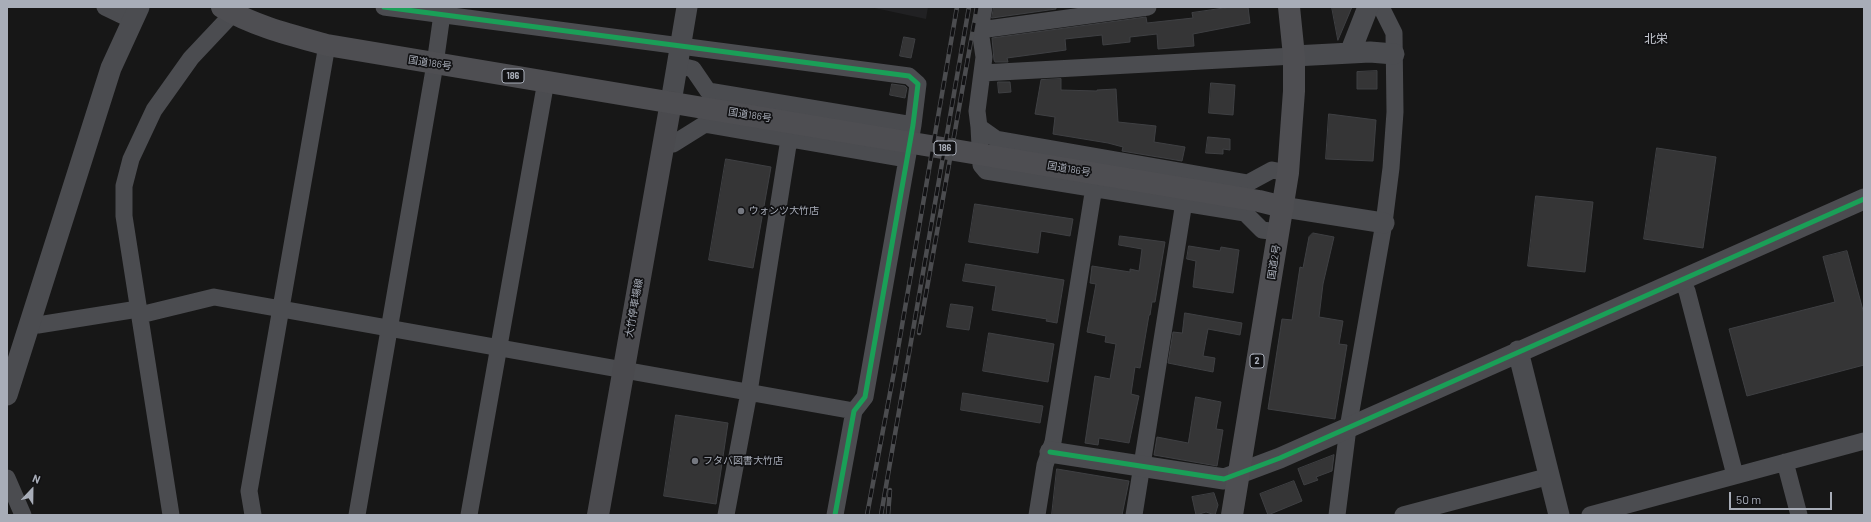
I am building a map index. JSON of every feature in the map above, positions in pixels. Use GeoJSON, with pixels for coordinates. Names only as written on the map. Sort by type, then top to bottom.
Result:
{"type":"FeatureCollection","features":[{"type":"Feature","properties":{"kind":"highway","name":"国道2号"},"geometry":{"type":"LineString","coordinates":[[1232,515],[1288,173],[1294,91],[1294,56],[1289,7]]}},
{"type":"Feature","properties":{"kind":"highway","name":"国道186号"},"geometry":{"type":"LineString","coordinates":[[231,9],[280,32],[327,45],[816,126],[1283,207]]}},
{"type":"Feature","properties":{"kind":"main road","name":"大竹停車場線"},"geometry":{"type":"LineString","coordinates":[[598,515],[671,102]]}},
{"type":"Feature","properties":{"kind":"street"},"geometry":{"type":"LineString","coordinates":[[7,395],[111,68],[135,14],[105,7]]}},
{"type":"Feature","properties":{"kind":"street"},"geometry":{"type":"LineString","coordinates":[[384,7],[442,11],[679,56],[909,76],[918,84],[913,125],[864,397],[854,411],[835,515]]}},
{"type":"Feature","properties":{"kind":"street"},"geometry":{"type":"LineString","coordinates":[[671,102],[686,7]]}},
{"type":"Feature","properties":{"kind":"street"},"geometry":{"type":"LineString","coordinates":[[984,7],[980,30],[984,57],[977,112],[980,127],[981,165],[986,171],[1094,187],[1245,213],[1262,230],[1278,232]]}},
{"type":"Feature","properties":{"kind":"street"},"geometry":{"type":"LineString","coordinates":[[980,30],[1148,7]]}},
{"type":"Feature","properties":{"kind":"street"},"geometry":{"type":"LineString","coordinates":[[1350,53],[1368,7]]}},
{"type":"Feature","properties":{"kind":"street"},"geometry":{"type":"LineString","coordinates":[[171,515],[124,216],[124,186],[131,159],[154,110],[191,58],[231,9]]}},
{"type":"Feature","properties":{"kind":"street"},"geometry":{"type":"LineString","coordinates":[[1337,515],[1348,428],[1384,223],[1391,168],[1395,112],[1394,33],[1388,10]]}},
{"type":"Feature","properties":{"kind":"street"},"geometry":{"type":"LineString","coordinates":[[357,515],[435,64],[442,11]]}},
{"type":"Feature","properties":{"kind":"street"},"geometry":{"type":"LineString","coordinates":[[253,515],[249,491],[327,45]]}},
{"type":"Feature","properties":{"kind":"street"},"geometry":{"type":"LineString","coordinates":[[982,72],[1370,52],[1394,54]]}},
{"type":"Feature","properties":{"kind":"street"},"geometry":{"type":"LineString","coordinates":[[679,56],[693,69],[708,91],[816,126],[907,159]]}},
{"type":"Feature","properties":{"kind":"street"},"geometry":{"type":"LineString","coordinates":[[469,515],[546,81]]}},
{"type":"Feature","properties":{"kind":"street"},"geometry":{"type":"LineString","coordinates":[[664,143],[673,144],[706,124],[790,139],[816,126],[913,125]]}},
{"type":"Feature","properties":{"kind":"street"},"geometry":{"type":"LineString","coordinates":[[980,127],[996,139],[1248,183],[1272,170],[1288,173]]}},
{"type":"Feature","properties":{"kind":"street"},"geometry":{"type":"LineString","coordinates":[[726,515],[749,392],[790,139]]}},
{"type":"Feature","properties":{"kind":"street"},"geometry":{"type":"LineString","coordinates":[[1037,515],[1046,465],[1054,434],[1094,187]]}},
{"type":"Feature","properties":{"kind":"street"},"geometry":{"type":"LineString","coordinates":[[1050,452],[1224,479],[1348,428],[1864,199]]}},
{"type":"Feature","properties":{"kind":"street"},"geometry":{"type":"LineString","coordinates":[[1134,515],[1184,202]]}},
{"type":"Feature","properties":{"kind":"street"},"geometry":{"type":"LineString","coordinates":[[1283,207],[1384,223]]}},
{"type":"Feature","properties":{"kind":"street"},"geometry":{"type":"LineString","coordinates":[[1681,280],[1687,291],[1735,475]]}},
{"type":"Feature","properties":{"kind":"street"},"geometry":{"type":"LineString","coordinates":[[30,322],[38,325],[139,312],[214,297],[854,411]]}},
{"type":"Feature","properties":{"kind":"street"},"geometry":{"type":"LineString","coordinates":[[1518,352],[1559,515]]}},
{"type":"Feature","properties":{"kind":"street"},"geometry":{"type":"LineString","coordinates":[[1590,515],[1864,441]]}},
{"type":"Feature","properties":{"kind":"street"},"geometry":{"type":"LineString","coordinates":[[1785,462],[1799,515]]}},
{"type":"Feature","properties":{"kind":"street"},"geometry":{"type":"LineString","coordinates":[[1402,515],[1550,476]]}},
{"type":"Feature","properties":{"kind":"street"},"geometry":{"type":"LineString","coordinates":[[7,478],[23,515]]}},
{"type":"Feature","properties":{"kind":"shaded area"},"geometry":{"type":"Polygon","coordinates":[[[870,7],[928,7],[926,19],[870,7]]]}},
{"type":"Feature","properties":{"kind":"building"},"geometry":{"type":"Polygon","coordinates":[[[994,7],[1056,7],[1056,9],[992,18],[994,7]]]}},
{"type":"Feature","properties":{"kind":"building"},"geometry":{"type":"Polygon","coordinates":[[[1231,7],[1248,7],[1250,23],[1193,34],[1194,46],[1158,49],[1157,34],[1130,37],[1130,42],[1103,45],[1102,35],[1065,39],[1066,50],[1007,58],[1008,62],[995,62],[994,60],[992,38],[1146,17],[1147,23],[1193,18],[1192,13],[1231,7]]]}},
{"type":"Feature","properties":{"kind":"building"},"geometry":{"type":"Polygon","coordinates":[[[1332,7],[1352,7],[1338,40],[1332,7]]]}},
{"type":"Feature","properties":{"kind":"building"},"geometry":{"type":"Polygon","coordinates":[[[904,37],[915,39],[911,58],[900,56],[904,37]]]}},
{"type":"Feature","properties":{"kind":"building"},"geometry":{"type":"Polygon","coordinates":[[[1377,71],[1377,89],[1357,89],[1357,72],[1377,71]]]}},
{"type":"Feature","properties":{"kind":"building"},"geometry":{"type":"Polygon","coordinates":[[[1061,79],[1061,90],[1097,91],[1116,89],[1118,122],[1156,126],[1154,142],[1185,147],[1182,161],[1122,151],[1123,147],[1108,143],[1053,134],[1055,117],[1035,114],[1041,80],[1061,79]]]}},
{"type":"Feature","properties":{"kind":"building"},"geometry":{"type":"Polygon","coordinates":[[[998,82],[1010,82],[1011,92],[999,93],[998,82]]]}},
{"type":"Feature","properties":{"kind":"building"},"geometry":{"type":"Polygon","coordinates":[[[1211,83],[1235,85],[1233,115],[1209,113],[1211,83]]]}},
{"type":"Feature","properties":{"kind":"building"},"geometry":{"type":"Polygon","coordinates":[[[892,84],[905,86],[907,88],[905,98],[890,95],[892,84]]]}},
{"type":"Feature","properties":{"kind":"building"},"geometry":{"type":"Polygon","coordinates":[[[1329,114],[1376,120],[1373,161],[1326,159],[1329,114]]]}},
{"type":"Feature","properties":{"kind":"building"},"geometry":{"type":"Polygon","coordinates":[[[1208,137],[1230,139],[1230,150],[1223,149],[1223,154],[1206,153],[1208,137]]]}},
{"type":"Feature","properties":{"kind":"building"},"geometry":{"type":"Polygon","coordinates":[[[1657,148],[1716,157],[1703,248],[1644,239],[1657,148]]]}},
{"type":"Feature","properties":{"kind":"building"},"geometry":{"type":"Polygon","coordinates":[[[726,159],[771,167],[753,268],[709,260],[726,159]]]}},
{"type":"Feature","properties":{"kind":"building"},"geometry":{"type":"Polygon","coordinates":[[[1536,196],[1593,202],[1585,272],[1528,266],[1536,196]]]}},
{"type":"Feature","properties":{"kind":"building"},"geometry":{"type":"Polygon","coordinates":[[[975,204],[1073,219],[1070,236],[1041,231],[1038,253],[969,242],[975,204]]]}},
{"type":"Feature","properties":{"kind":"building"},"geometry":{"type":"Polygon","coordinates":[[[1313,233],[1334,237],[1323,284],[1319,317],[1343,321],[1339,344],[1347,345],[1335,419],[1268,409],[1282,319],[1292,320],[1300,267],[1303,268],[1309,237],[1313,233]]]}},
{"type":"Feature","properties":{"kind":"building"},"geometry":{"type":"Polygon","coordinates":[[[1120,236],[1165,242],[1155,302],[1152,302],[1149,315],[1140,368],[1135,367],[1131,394],[1139,396],[1129,443],[1099,438],[1098,445],[1085,443],[1095,376],[1110,379],[1116,344],[1105,342],[1106,336],[1087,332],[1096,284],[1090,283],[1092,266],[1130,272],[1130,269],[1139,271],[1142,249],[1119,245],[1120,236]]]}},
{"type":"Feature","properties":{"kind":"building"},"geometry":{"type":"Polygon","coordinates":[[[1189,246],[1220,251],[1221,247],[1239,250],[1233,293],[1193,287],[1196,261],[1187,259],[1189,246]]]}},
{"type":"Feature","properties":{"kind":"building"},"geometry":{"type":"Polygon","coordinates":[[[1847,251],[1864,314],[1864,365],[1747,396],[1729,329],[1835,302],[1823,257],[1847,251]]]}},
{"type":"Feature","properties":{"kind":"building"},"geometry":{"type":"Polygon","coordinates":[[[966,264],[1064,280],[1057,323],[1046,321],[1047,319],[992,310],[996,286],[963,281],[966,264]]]}},
{"type":"Feature","properties":{"kind":"building"},"geometry":{"type":"Polygon","coordinates":[[[951,304],[973,307],[969,330],[947,327],[951,304]]]}},
{"type":"Feature","properties":{"kind":"building"},"geometry":{"type":"Polygon","coordinates":[[[1185,313],[1242,323],[1240,335],[1208,329],[1203,356],[1215,358],[1213,372],[1168,363],[1173,332],[1182,333],[1185,313]]]}},
{"type":"Feature","properties":{"kind":"building"},"geometry":{"type":"Polygon","coordinates":[[[989,333],[1054,344],[1048,382],[983,371],[989,333]]]}},
{"type":"Feature","properties":{"kind":"building"},"geometry":{"type":"Polygon","coordinates":[[[963,393],[1043,406],[1040,423],[961,410],[963,393]]]}},
{"type":"Feature","properties":{"kind":"building"},"geometry":{"type":"Polygon","coordinates":[[[1196,397],[1221,402],[1216,429],[1223,430],[1217,466],[1154,455],[1157,437],[1188,443],[1196,397]]]}},
{"type":"Feature","properties":{"kind":"building"},"geometry":{"type":"Polygon","coordinates":[[[676,415],[728,423],[716,504],[664,496],[676,415]]]}},
{"type":"Feature","properties":{"kind":"building"},"geometry":{"type":"Polygon","coordinates":[[[1334,455],[1332,471],[1316,477],[1318,480],[1304,485],[1298,469],[1334,455]]]}},
{"type":"Feature","properties":{"kind":"building"},"geometry":{"type":"Polygon","coordinates":[[[1057,469],[1129,481],[1122,515],[1052,515],[1057,469]]]}},
{"type":"Feature","properties":{"kind":"building"},"geometry":{"type":"Polygon","coordinates":[[[1294,481],[1302,501],[1268,515],[1260,494],[1294,481]]]}},
{"type":"Feature","properties":{"kind":"building"},"geometry":{"type":"Polygon","coordinates":[[[1214,493],[1218,505],[1215,515],[1206,512],[1196,515],[1192,497],[1214,493]]]}},
{"type":"Feature","properties":{"kind":"railway"},"geometry":{"type":"LineString","coordinates":[[867,515],[894,372],[957,7]]}},
{"type":"Feature","properties":{"kind":"railway"},"geometry":{"type":"LineString","coordinates":[[881,515],[969,7]]}},
{"type":"Feature","properties":{"kind":"railway"},"geometry":{"type":"LineString","coordinates":[[919,333],[977,7]]}},
{"type":"Feature","properties":{"kind":"railway"},"geometry":{"type":"LineString","coordinates":[[888,515],[890,490]]}},
{"type":"Feature","properties":{"kind":"cycle path"},"geometry":{"type":"LineString","coordinates":[[384,7],[909,76],[918,84],[913,125],[865,397],[854,411],[835,515]]}},
{"type":"Feature","properties":{"kind":"cycle path"},"geometry":{"type":"LineString","coordinates":[[1050,452],[1224,479],[1280,458],[1864,199]]}},
{"type":"Feature","properties":{"kind":"place","name":"ウォンツ大竹店"},"geometry":{"type":"Point","coordinates":[741,211]}},
{"type":"Feature","properties":{"kind":"place","name":"フタバ図書大竹店"},"geometry":{"type":"Point","coordinates":[695,461]}},
{"type":"Feature","properties":{"kind":"district","name":"北栄"},"geometry":{"type":"Point","coordinates":[1656,39]}}]}
